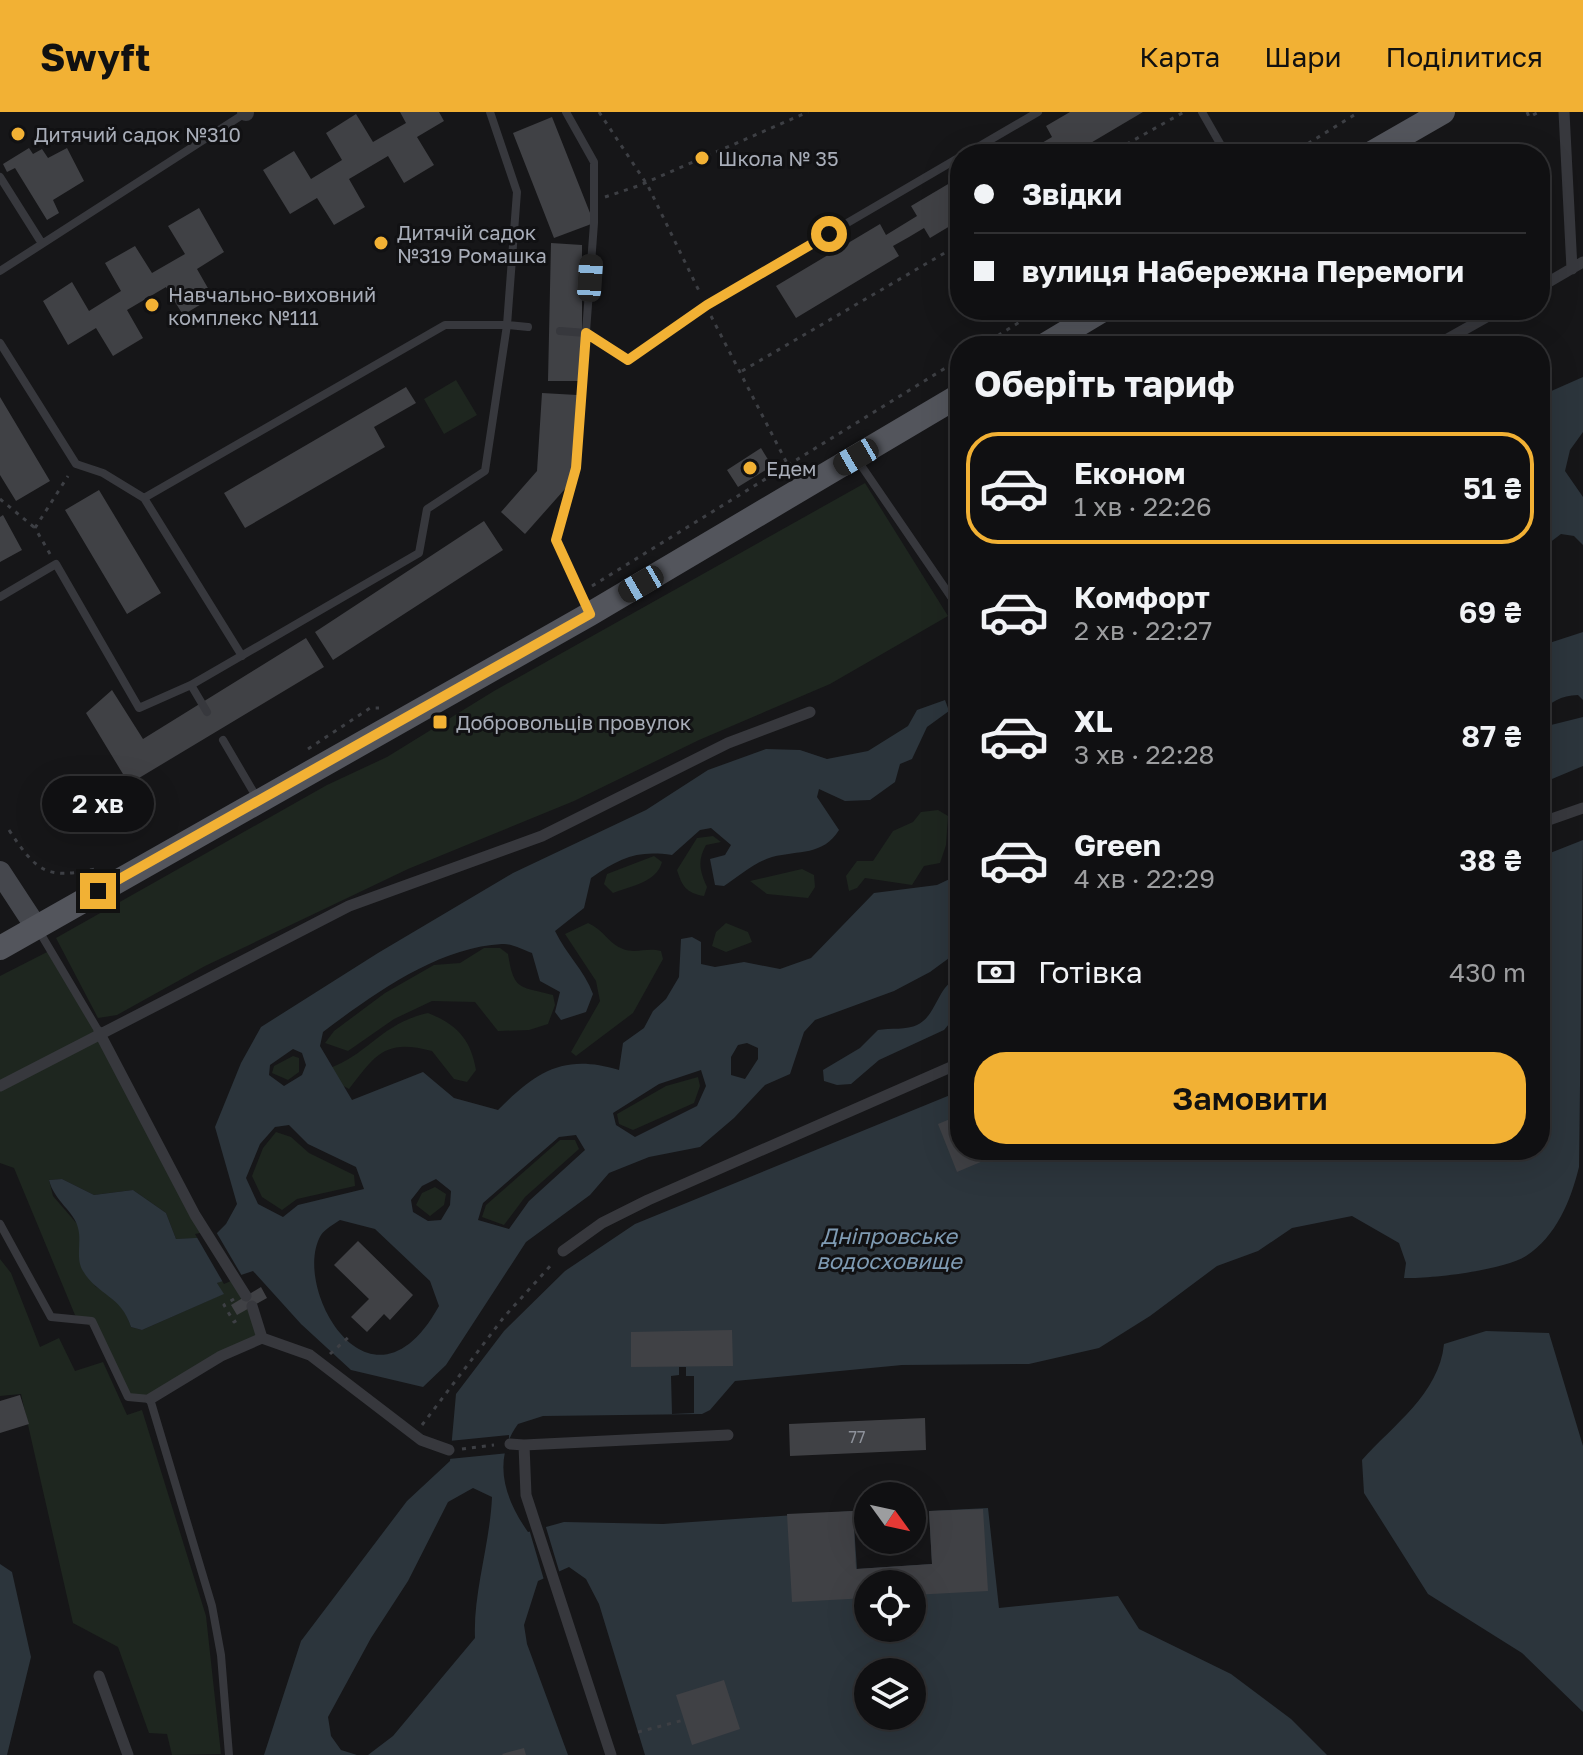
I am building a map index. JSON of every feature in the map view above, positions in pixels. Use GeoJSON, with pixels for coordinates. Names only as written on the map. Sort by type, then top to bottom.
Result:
{"type":"FeatureCollection","features":[{"type":"Feature","properties":{"kind":"main road"},"geometry":{"type":"LineString","coordinates":[[1387,144],[1443,112]]}},
{"type":"Feature","properties":{"kind":"main road"},"geometry":{"type":"LineString","coordinates":[[1060,336],[1086,320]]}},
{"type":"Feature","properties":{"kind":"main road"},"geometry":{"type":"LineString","coordinates":[[0,948],[260,802],[585,604],[856,457],[950,401]]}},
{"type":"Feature","properties":{"kind":"main road"},"geometry":{"type":"LineString","coordinates":[[0,872],[36,927]]}},
{"type":"Feature","properties":{"kind":"street"},"geometry":{"type":"LineString","coordinates":[[1550,281],[1578,265],[1564,112]]}},
{"type":"Feature","properties":{"kind":"street"},"geometry":{"type":"LineString","coordinates":[[1453,336],[1481,320]]}},
{"type":"Feature","properties":{"kind":"street"},"geometry":{"type":"LineString","coordinates":[[0,1086],[99,1032],[349,906],[542,836],[728,743],[810,712]]}},
{"type":"Feature","properties":{"kind":"street"},"geometry":{"type":"LineString","coordinates":[[1550,820],[1583,808]]}},
{"type":"Feature","properties":{"kind":"street"},"geometry":{"type":"LineString","coordinates":[[99,1032],[195,1215],[234,1282],[249,1301],[262,1338]]}},
{"type":"Feature","properties":{"kind":"street"},"geometry":{"type":"LineString","coordinates":[[563,1251],[602,1223],[648,1200],[950,1067]]}},
{"type":"Feature","properties":{"kind":"street"},"geometry":{"type":"LineString","coordinates":[[150,1399],[221,1356],[262,1338],[310,1355],[414,1434],[449,1450]]}},
{"type":"Feature","properties":{"kind":"street"},"geometry":{"type":"LineString","coordinates":[[510,1444],[728,1435]]}},
{"type":"Feature","properties":{"kind":"street"},"geometry":{"type":"LineString","coordinates":[[524,1445],[526,1495],[611,1755]]}},
{"type":"Feature","properties":{"kind":"street"},"geometry":{"type":"LineString","coordinates":[[99,1676],[128,1755]]}},
{"type":"Feature","properties":{"kind":"lane"},"geometry":{"type":"LineString","coordinates":[[0,271],[246,112]]}},
{"type":"Feature","properties":{"kind":"lane"},"geometry":{"type":"LineString","coordinates":[[0,597],[56,564],[139,708],[191,685],[419,553],[427,509],[485,471],[507,325],[517,192],[490,112]]}},
{"type":"Feature","properties":{"kind":"lane"},"geometry":{"type":"LineString","coordinates":[[566,112],[594,162],[594,200],[576,468],[556,540],[585,604]]}},
{"type":"Feature","properties":{"kind":"lane"},"geometry":{"type":"LineString","coordinates":[[983,144],[1038,112]]}},
{"type":"Feature","properties":{"kind":"lane"},"geometry":{"type":"LineString","coordinates":[[1202,112],[1220,144]]}},
{"type":"Feature","properties":{"kind":"lane"},"geometry":{"type":"LineString","coordinates":[[560,331],[586,333],[628,360],[707,305],[950,163]]}},
{"type":"Feature","properties":{"kind":"lane"},"geometry":{"type":"LineString","coordinates":[[0,177],[41,242]]}},
{"type":"Feature","properties":{"kind":"lane"},"geometry":{"type":"LineString","coordinates":[[144,498],[445,325],[528,327]]}},
{"type":"Feature","properties":{"kind":"lane"},"geometry":{"type":"LineString","coordinates":[[0,343],[76,464],[103,473],[144,498],[242,656]]}},
{"type":"Feature","properties":{"kind":"lane"},"geometry":{"type":"LineString","coordinates":[[856,457],[950,595]]}},
{"type":"Feature","properties":{"kind":"lane"},"geometry":{"type":"LineString","coordinates":[[191,685],[207,712]]}},
{"type":"Feature","properties":{"kind":"lane"},"geometry":{"type":"LineString","coordinates":[[223,740],[260,802]]}},
{"type":"Feature","properties":{"kind":"lane"},"geometry":{"type":"LineString","coordinates":[[36,927],[99,1032]]}},
{"type":"Feature","properties":{"kind":"lane"},"geometry":{"type":"LineString","coordinates":[[0,1224],[51,1317],[92,1321],[128,1397],[150,1399],[212,1606],[221,1655],[229,1755]]}},
{"type":"Feature","properties":{"kind":"path"},"geometry":{"type":"LineString","coordinates":[[594,200],[638,186],[808,112]]}},
{"type":"Feature","properties":{"kind":"path"},"geometry":{"type":"LineString","coordinates":[[1127,144],[1184,112]]}},
{"type":"Feature","properties":{"kind":"path"},"geometry":{"type":"LineString","coordinates":[[1307,144],[1359,112]]}},
{"type":"Feature","properties":{"kind":"path"},"geometry":{"type":"LineString","coordinates":[[1527,112],[1529,117],[1539,112]]}},
{"type":"Feature","properties":{"kind":"path"},"geometry":{"type":"LineString","coordinates":[[742,371],[950,250]]}},
{"type":"Feature","properties":{"kind":"path"},"geometry":{"type":"LineString","coordinates":[[997,336],[1023,320]]}},
{"type":"Feature","properties":{"kind":"path"},"geometry":{"type":"LineString","coordinates":[[585,604],[950,366]]}},
{"type":"Feature","properties":{"kind":"path"},"geometry":{"type":"LineString","coordinates":[[35,528],[76,464]]}},
{"type":"Feature","properties":{"kind":"path"},"geometry":{"type":"LineString","coordinates":[[0,499],[35,528],[56,564]]}},
{"type":"Feature","properties":{"kind":"path"},"geometry":{"type":"LineString","coordinates":[[306,753],[310,745],[370,708],[389,709]]}},
{"type":"Feature","properties":{"kind":"path"},"geometry":{"type":"LineString","coordinates":[[9,830],[27,857],[42,870],[64,876],[107,866]]}},
{"type":"Feature","properties":{"kind":"path"},"geometry":{"type":"LineString","coordinates":[[414,1434],[504,1317],[563,1251]]}},
{"type":"Feature","properties":{"kind":"path"},"geometry":{"type":"LineString","coordinates":[[249,1301],[234,1322],[224,1305],[249,1301]]}},
{"type":"Feature","properties":{"kind":"path"},"geometry":{"type":"LineString","coordinates":[[328,1355],[352,1334]]}},
{"type":"Feature","properties":{"kind":"path"},"geometry":{"type":"LineString","coordinates":[[449,1450],[510,1444]]}},
{"type":"Feature","properties":{"kind":"path"},"geometry":{"type":"LineString","coordinates":[[638,1732],[684,1720]]}},
{"type":"Feature","properties":{"kind":"shaded area"},"geometry":{"type":"Polygon","coordinates":[[[456,380],[477,415],[444,434],[424,399],[456,380]]]}},
{"type":"Feature","properties":{"kind":"shaded area"},"geometry":{"type":"Polygon","coordinates":[[[865,483],[948,616],[830,684],[699,740],[574,801],[408,869],[205,966],[117,1015],[98,1018],[56,938],[327,785],[387,757],[494,691],[865,483]]]}},
{"type":"Feature","properties":{"kind":"shaded area"},"geometry":{"type":"Polygon","coordinates":[[[938,810],[948,816],[946,845],[940,863],[924,866],[912,885],[865,878],[857,888],[849,891],[846,876],[857,861],[873,861],[893,831],[913,822],[921,812],[938,810]]]}},
{"type":"Feature","properties":{"kind":"shaded area"},"geometry":{"type":"Polygon","coordinates":[[[713,836],[721,842],[706,845],[701,856],[701,871],[707,887],[704,896],[686,888],[677,870],[697,838],[713,836]]]}},
{"type":"Feature","properties":{"kind":"shaded area"},"geometry":{"type":"Polygon","coordinates":[[[654,856],[662,862],[649,879],[613,893],[604,884],[607,874],[654,856]]]}},
{"type":"Feature","properties":{"kind":"shaded area"},"geometry":{"type":"Polygon","coordinates":[[[802,869],[814,875],[815,887],[808,898],[767,894],[750,881],[802,869]]]}},
{"type":"Feature","properties":{"kind":"shaded area"},"geometry":{"type":"Polygon","coordinates":[[[588,923],[618,947],[632,951],[661,951],[663,959],[633,1013],[576,1056],[571,1052],[600,1001],[596,981],[565,934],[588,923]]]}},
{"type":"Feature","properties":{"kind":"shaded area"},"geometry":{"type":"Polygon","coordinates":[[[726,923],[748,932],[752,942],[726,952],[712,946],[716,932],[726,923]]]}},
{"type":"Feature","properties":{"kind":"shaded area"},"geometry":{"type":"Polygon","coordinates":[[[484,948],[500,948],[508,954],[513,975],[520,985],[553,995],[555,1005],[548,1024],[529,1030],[498,1031],[475,1002],[432,1001],[394,1019],[348,1051],[325,1043],[334,1031],[385,993],[434,965],[460,963],[484,948]]]}},
{"type":"Feature","properties":{"kind":"shaded area"},"geometry":{"type":"Polygon","coordinates":[[[51,950],[209,1238],[176,1239],[166,1213],[133,1190],[94,1195],[62,1179],[49,1180],[53,1196],[78,1225],[95,1286],[118,1302],[131,1327],[142,1330],[223,1294],[217,1283],[231,1276],[262,1338],[150,1399],[128,1397],[100,1333],[75,1315],[14,1168],[0,1163],[0,976],[51,950]]]}},
{"type":"Feature","properties":{"kind":"shaded area"},"geometry":{"type":"Polygon","coordinates":[[[428,1013],[447,1022],[466,1041],[476,1070],[467,1082],[454,1079],[432,1051],[403,1047],[392,1048],[374,1059],[349,1089],[336,1082],[330,1068],[398,1024],[428,1013]]]}},
{"type":"Feature","properties":{"kind":"shaded area"},"geometry":{"type":"Polygon","coordinates":[[[293,1056],[299,1058],[299,1072],[288,1080],[272,1073],[274,1066],[293,1056]]]}},
{"type":"Feature","properties":{"kind":"shaded area"},"geometry":{"type":"Polygon","coordinates":[[[698,1077],[700,1086],[694,1103],[633,1130],[619,1124],[617,1114],[666,1086],[698,1077]]]}},
{"type":"Feature","properties":{"kind":"shaded area"},"geometry":{"type":"Polygon","coordinates":[[[276,1132],[291,1137],[309,1153],[354,1175],[355,1186],[297,1199],[282,1210],[262,1197],[252,1176],[263,1148],[276,1132]]]}},
{"type":"Feature","properties":{"kind":"shaded area"},"geometry":{"type":"Polygon","coordinates":[[[560,1140],[575,1140],[579,1149],[525,1197],[504,1225],[482,1217],[486,1205],[560,1140]]]}},
{"type":"Feature","properties":{"kind":"shaded area"},"geometry":{"type":"Polygon","coordinates":[[[435,1187],[446,1194],[444,1205],[430,1216],[416,1205],[422,1193],[435,1187]]]}},
{"type":"Feature","properties":{"kind":"shaded area"},"geometry":{"type":"Polygon","coordinates":[[[0,1259],[11,1273],[40,1347],[59,1338],[75,1371],[103,1362],[127,1415],[142,1410],[206,1616],[221,1754],[172,1755],[167,1734],[149,1733],[118,1647],[73,1623],[21,1394],[0,1396],[0,1259]]]}},
{"type":"Feature","properties":{"kind":"water"},"geometry":{"type":"Polygon","coordinates":[[[1583,377],[1583,432],[1570,450],[1565,471],[1583,497],[1583,545],[1574,536],[1561,534],[1550,542],[1550,392],[1583,377]]]}},
{"type":"Feature","properties":{"kind":"water"},"geometry":{"type":"Polygon","coordinates":[[[1583,632],[1583,700],[1578,695],[1561,698],[1550,704],[1550,643],[1583,632]]]}},
{"type":"Feature","properties":{"kind":"water"},"geometry":{"type":"Polygon","coordinates":[[[945,700],[949,711],[927,727],[912,759],[900,764],[895,782],[870,800],[845,801],[819,789],[817,797],[839,830],[818,848],[766,859],[724,886],[715,885],[710,859],[725,855],[731,845],[711,828],[700,830],[672,855],[629,857],[591,878],[584,908],[555,931],[593,994],[586,1012],[561,1020],[555,1012],[560,992],[540,981],[532,953],[502,944],[478,947],[430,963],[384,989],[323,1032],[320,1046],[352,1100],[423,1072],[454,1098],[498,1110],[525,1085],[552,1069],[582,1064],[619,1070],[623,1043],[644,1028],[679,977],[681,939],[692,937],[701,942],[701,964],[715,967],[744,962],[780,969],[811,958],[874,893],[937,885],[950,879],[950,957],[894,991],[815,1020],[804,1032],[790,1074],[765,1085],[734,1118],[700,1147],[649,1157],[609,1173],[590,1195],[526,1242],[446,1365],[423,1387],[351,1370],[301,1324],[253,1271],[217,1283],[224,1294],[142,1330],[131,1327],[121,1308],[83,1271],[79,1261],[76,1222],[55,1194],[49,1180],[62,1179],[94,1195],[133,1190],[166,1213],[176,1239],[213,1237],[226,1224],[237,1204],[215,1127],[241,1063],[261,1027],[513,873],[646,810],[708,770],[766,749],[800,750],[827,759],[868,751],[908,726],[917,710],[945,700]],[[747,1043],[738,1045],[731,1057],[731,1075],[745,1079],[758,1059],[758,1048],[747,1043]],[[293,1049],[270,1065],[269,1075],[284,1086],[302,1075],[306,1065],[302,1053],[293,1049]],[[701,1070],[659,1084],[613,1113],[616,1125],[635,1137],[697,1106],[706,1086],[701,1070]],[[289,1125],[275,1127],[260,1144],[246,1178],[258,1204],[283,1217],[298,1205],[364,1189],[356,1167],[308,1144],[289,1125]],[[576,1135],[559,1137],[483,1203],[478,1220],[509,1229],[529,1201],[585,1150],[576,1135]],[[436,1179],[422,1186],[411,1200],[413,1212],[428,1221],[441,1220],[450,1205],[451,1191],[436,1179]],[[340,1220],[321,1235],[314,1258],[317,1285],[327,1313],[343,1336],[364,1351],[388,1354],[413,1340],[439,1306],[430,1281],[375,1229],[340,1220]]]}},
{"type":"Feature","properties":{"kind":"water"},"geometry":{"type":"Polygon","coordinates":[[[1583,717],[1583,766],[1550,780],[1550,724],[1583,717]]]}},
{"type":"Feature","properties":{"kind":"water","name":"Дніпровське водосховище"},"geometry":{"type":"Polygon","coordinates":[[[1583,840],[1579,1167],[1561,1217],[1546,1239],[1526,1256],[1467,1273],[1404,1278],[1406,1263],[1399,1243],[1352,1216],[1292,1228],[1258,1251],[1217,1266],[1150,1316],[1099,1348],[1029,1364],[902,1365],[735,1381],[710,1410],[702,1414],[543,1416],[518,1424],[505,1451],[503,1465],[507,1492],[528,1532],[564,1522],[663,1524],[853,1511],[857,1569],[932,1564],[929,1511],[988,1508],[999,1608],[1118,1596],[1139,1629],[1231,1674],[1291,1719],[1327,1755],[645,1755],[599,1604],[586,1579],[569,1567],[538,1581],[524,1625],[527,1644],[568,1755],[368,1755],[393,1736],[475,1638],[492,1497],[473,1488],[448,1502],[408,1581],[371,1638],[328,1717],[331,1736],[341,1750],[357,1755],[264,1755],[301,1641],[407,1501],[450,1461],[456,1394],[504,1331],[565,1271],[635,1224],[950,1095],[950,1160],[1550,1160],[1550,853],[1583,840]]]}},
{"type":"Feature","properties":{"kind":"water"},"geometry":{"type":"Polygon","coordinates":[[[950,983],[950,1023],[944,1030],[879,1060],[851,1084],[837,1085],[824,1081],[823,1070],[860,1048],[878,1030],[909,1028],[924,1020],[950,983]]]}},
{"type":"Feature","properties":{"kind":"water"},"geometry":{"type":"Polygon","coordinates":[[[1486,1331],[1549,1333],[1583,1446],[1583,1712],[1522,1653],[1428,1594],[1364,1493],[1362,1460],[1424,1393],[1440,1362],[1444,1344],[1486,1331]]]}},
{"type":"Feature","properties":{"kind":"water"},"geometry":{"type":"Polygon","coordinates":[[[0,1564],[12,1572],[31,1657],[7,1755],[0,1755],[0,1564]]]}},
{"type":"Feature","properties":{"kind":"pier"},"geometry":{"type":"Polygon","coordinates":[[[215,1230],[242,1276],[224,1284],[195,1234],[215,1230]]]}},
{"type":"Feature","properties":{"kind":"pier"},"geometry":{"type":"Polygon","coordinates":[[[679,1367],[686,1367],[686,1376],[694,1376],[694,1413],[672,1414],[671,1376],[679,1375],[679,1367]]]}},
{"type":"Feature","properties":{"kind":"pier"},"geometry":{"type":"Polygon","coordinates":[[[509,1435],[509,1453],[449,1459],[449,1441],[509,1435]]]}},
{"type":"Feature","properties":{"kind":"pier"},"geometry":{"type":"Polygon","coordinates":[[[545,1524],[560,1574],[544,1580],[529,1529],[545,1524]]]}},
{"type":"Feature","properties":{"kind":"building"},"geometry":{"type":"Polygon","coordinates":[[[400,112],[439,112],[444,121],[417,137],[434,165],[404,183],[388,156],[349,179],[365,207],[334,225],[317,198],[290,214],[263,170],[294,151],[311,179],[342,160],[326,133],[356,114],[373,142],[406,123],[400,112]]]}},
{"type":"Feature","properties":{"kind":"building"},"geometry":{"type":"Polygon","coordinates":[[[1070,112],[1143,112],[1089,144],[1040,144],[1052,137],[1046,126],[1070,112]]]}},
{"type":"Feature","properties":{"kind":"building"},"geometry":{"type":"Polygon","coordinates":[[[552,117],[594,223],[554,238],[513,133],[552,117]]]}},
{"type":"Feature","properties":{"kind":"building"},"geometry":{"type":"Polygon","coordinates":[[[29,148],[33,154],[42,149],[48,158],[67,148],[84,181],[53,200],[59,213],[47,220],[15,168],[7,172],[3,164],[29,148]]]}},
{"type":"Feature","properties":{"kind":"building"},"geometry":{"type":"Polygon","coordinates":[[[950,183],[950,226],[930,238],[924,228],[893,246],[899,256],[796,318],[776,286],[880,224],[886,235],[917,216],[911,206],[950,183]]]}},
{"type":"Feature","properties":{"kind":"building"},"geometry":{"type":"Polygon","coordinates":[[[199,208],[224,252],[197,269],[213,297],[183,315],[166,287],[127,310],[143,338],[113,356],[96,328],[68,345],[43,301],[72,282],[89,311],[121,291],[105,263],[135,246],[152,273],[185,254],[168,226],[199,208]]]}},
{"type":"Feature","properties":{"kind":"building"},"geometry":{"type":"Polygon","coordinates":[[[551,243],[582,245],[582,381],[548,381],[551,243]]]}},
{"type":"Feature","properties":{"kind":"building"},"geometry":{"type":"Polygon","coordinates":[[[406,387],[416,403],[374,427],[385,447],[245,528],[224,493],[406,387]]]}},
{"type":"Feature","properties":{"kind":"building"},"geometry":{"type":"Polygon","coordinates":[[[542,393],[577,395],[572,481],[525,534],[501,512],[537,471],[542,393]]]}},
{"type":"Feature","properties":{"kind":"building"},"geometry":{"type":"Polygon","coordinates":[[[0,397],[50,481],[16,501],[0,475],[0,397]]]}},
{"type":"Feature","properties":{"kind":"building","name":"Едем"},"geometry":{"type":"Polygon","coordinates":[[[761,448],[772,466],[738,487],[727,470],[761,448]]]}},
{"type":"Feature","properties":{"kind":"building"},"geometry":{"type":"Polygon","coordinates":[[[99,490],[161,593],[127,614],[65,510],[99,490]]]}},
{"type":"Feature","properties":{"kind":"building"},"geometry":{"type":"Polygon","coordinates":[[[3,515],[22,550],[0,562],[0,517],[3,515]]]}},
{"type":"Feature","properties":{"kind":"building"},"geometry":{"type":"Polygon","coordinates":[[[484,521],[503,550],[333,660],[315,632],[484,521]]]}},
{"type":"Feature","properties":{"kind":"building"},"geometry":{"type":"Polygon","coordinates":[[[306,638],[324,667],[129,784],[86,713],[112,690],[143,739],[306,638]]]}},
{"type":"Feature","properties":{"kind":"building"},"geometry":{"type":"Polygon","coordinates":[[[950,1119],[950,1154],[938,1124],[950,1119]]]}},
{"type":"Feature","properties":{"kind":"building"},"geometry":{"type":"Polygon","coordinates":[[[952,1160],[985,1160],[957,1172],[952,1160]]]}},
{"type":"Feature","properties":{"kind":"building"},"geometry":{"type":"Polygon","coordinates":[[[358,1241],[413,1295],[390,1320],[384,1314],[367,1332],[351,1317],[369,1299],[334,1265],[358,1241]]]}},
{"type":"Feature","properties":{"kind":"building"},"geometry":{"type":"Polygon","coordinates":[[[261,1287],[267,1298],[237,1315],[231,1305],[261,1287]]]}},
{"type":"Feature","properties":{"kind":"building"},"geometry":{"type":"Polygon","coordinates":[[[732,1330],[733,1366],[631,1367],[631,1332],[732,1330]]]}},
{"type":"Feature","properties":{"kind":"building"},"geometry":{"type":"Polygon","coordinates":[[[20,1395],[29,1424],[0,1433],[0,1401],[20,1395]]]}},
{"type":"Feature","properties":{"kind":"building"},"geometry":{"type":"Polygon","coordinates":[[[925,1418],[926,1450],[790,1456],[789,1424],[925,1418]]]}},
{"type":"Feature","properties":{"kind":"building"},"geometry":{"type":"Polygon","coordinates":[[[983,1509],[988,1591],[926,1594],[926,1570],[854,1570],[854,1599],[792,1602],[787,1514],[853,1511],[856,1569],[932,1564],[929,1511],[983,1509]]]}},
{"type":"Feature","properties":{"kind":"building"},"geometry":{"type":"Polygon","coordinates":[[[724,1680],[740,1729],[692,1745],[676,1695],[724,1680]]]}},
{"type":"Feature","properties":{"kind":"building"},"geometry":{"type":"Polygon","coordinates":[[[524,1748],[526,1755],[502,1754],[524,1748]]]}},
{"type":"Feature","properties":{"kind":"place","name":"Дитячий садок №310"},"geometry":{"type":"Point","coordinates":[18,134]}},
{"type":"Feature","properties":{"kind":"place","name":"Школа № 35"},"geometry":{"type":"Point","coordinates":[702,158]}},
{"type":"Feature","properties":{"kind":"place","name":"Дитячій садок №319 Ромашка"},"geometry":{"type":"Point","coordinates":[381,243]}},
{"type":"Feature","properties":{"kind":"place","name":"Навчально-виховний комплекс №111"},"geometry":{"type":"Point","coordinates":[152,305]}},
{"type":"Feature","properties":{"kind":"place","name":"Едем"},"geometry":{"type":"Point","coordinates":[750,468]}},
{"type":"Feature","properties":{"kind":"place","name":"Добровольців провулок"},"geometry":{"type":"Point","coordinates":[440,722]}},
{"type":"Feature","properties":{"kind":"route"},"geometry":{"type":"LineString","coordinates":[[98,891],[590,614],[556,540],[576,468],[586,333],[628,360],[707,305],[829,234]]}}]}
